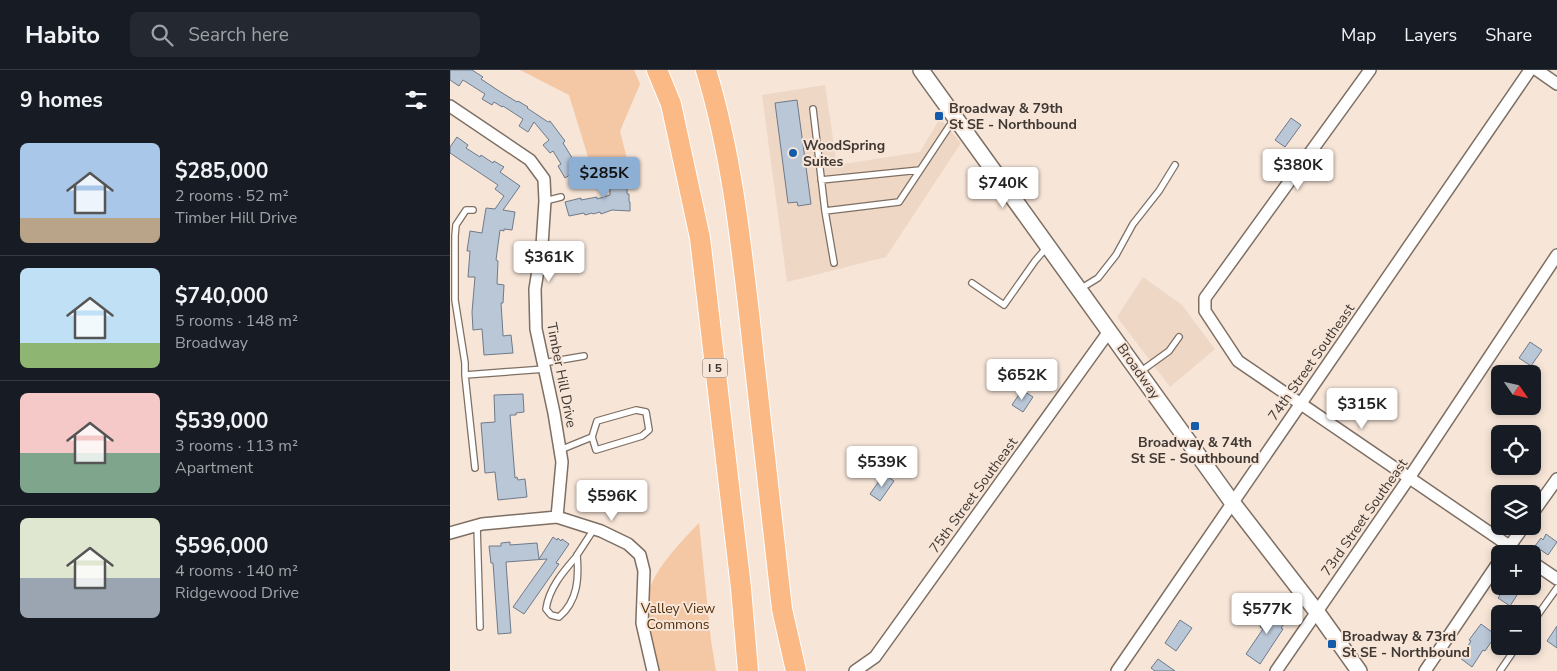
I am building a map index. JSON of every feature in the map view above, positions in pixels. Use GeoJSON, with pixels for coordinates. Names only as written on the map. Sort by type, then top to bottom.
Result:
{"type":"FeatureCollection","features":[{"type":"Feature","properties":{"kind":"highway","name":"I 5"},"geometry":{"type":"LineString","coordinates":[[657,70],[671,104],[700,238],[741,588],[748,671]]}},
{"type":"Feature","properties":{"kind":"highway"},"geometry":{"type":"LineString","coordinates":[[706,70],[728,156],[739,224],[782,609],[796,671]]}},
{"type":"Feature","properties":{"kind":"street","name":"Broadway"},"geometry":{"type":"LineString","coordinates":[[921,70],[1232,502],[1317,612],[1359,671]]}},
{"type":"Feature","properties":{"kind":"street"},"geometry":{"type":"LineString","coordinates":[[1370,70],[1205,298],[1205,310],[1238,361],[1409,478],[1500,545]]}},
{"type":"Feature","properties":{"kind":"street","name":"74th Street Southeast"},"geometry":{"type":"LineString","coordinates":[[1117,671],[1530,70]]}},
{"type":"Feature","properties":{"kind":"street"},"geometry":{"type":"LineString","coordinates":[[1537,70],[1557,84]]}},
{"type":"Feature","properties":{"kind":"street","name":"Timber Hill Drive"},"geometry":{"type":"LineString","coordinates":[[450,107],[530,160],[544,179],[545,201],[542,245],[535,289],[536,329],[554,413],[562,462],[557,517]]}},
{"type":"Feature","properties":{"kind":"street","name":"73rd Street Southeast"},"geometry":{"type":"LineString","coordinates":[[1276,671],[1409,478],[1557,255]]}},
{"type":"Feature","properties":{"kind":"street","name":"75th Street Southeast"},"geometry":{"type":"LineString","coordinates":[[854,671],[875,657],[1110,330]]}},
{"type":"Feature","properties":{"kind":"street"},"geometry":{"type":"LineString","coordinates":[[1541,501],[1557,479]]}},
{"type":"Feature","properties":{"kind":"street"},"geometry":{"type":"LineString","coordinates":[[450,533],[477,525],[557,517],[594,529],[628,544],[640,555],[644,572],[642,623],[653,671]]}},
{"type":"Feature","properties":{"kind":"street"},"geometry":{"type":"LineString","coordinates":[[1541,568],[1557,579]]}},
{"type":"Feature","properties":{"kind":"street"},"geometry":{"type":"LineString","coordinates":[[1425,671],[1491,573]]}},
{"type":"Feature","properties":{"kind":"lane"},"geometry":{"type":"LineString","coordinates":[[813,109],[825,212],[834,263]]}},
{"type":"Feature","properties":{"kind":"lane"},"geometry":{"type":"LineString","coordinates":[[825,212],[899,202],[956,118]]}},
{"type":"Feature","properties":{"kind":"lane"},"geometry":{"type":"LineString","coordinates":[[1080,289],[1098,278],[1116,255],[1133,224],[1159,191],[1175,165]]}},
{"type":"Feature","properties":{"kind":"lane"},"geometry":{"type":"LineString","coordinates":[[821,180],[920,170]]}},
{"type":"Feature","properties":{"kind":"lane"},"geometry":{"type":"LineString","coordinates":[[545,201],[560,197]]}},
{"type":"Feature","properties":{"kind":"lane"},"geometry":{"type":"LineString","coordinates":[[473,210],[466,210],[456,225],[455,300],[465,363],[475,468]]}},
{"type":"Feature","properties":{"kind":"lane"},"geometry":{"type":"LineString","coordinates":[[542,245],[561,246]]}},
{"type":"Feature","properties":{"kind":"lane"},"geometry":{"type":"LineString","coordinates":[[972,283],[1004,305],[1034,261],[1048,246]]}},
{"type":"Feature","properties":{"kind":"lane"},"geometry":{"type":"LineString","coordinates":[[1140,372],[1169,351],[1179,337]]}},
{"type":"Feature","properties":{"kind":"lane"},"geometry":{"type":"LineString","coordinates":[[465,375],[544,366],[584,356]]}},
{"type":"Feature","properties":{"kind":"lane"},"geometry":{"type":"LineString","coordinates":[[636,410],[646,412],[649,430],[642,436],[596,450],[592,437],[597,421],[636,410]]}},
{"type":"Feature","properties":{"kind":"lane"},"geometry":{"type":"LineString","coordinates":[[560,450],[592,437]]}},
{"type":"Feature","properties":{"kind":"lane"},"geometry":{"type":"LineString","coordinates":[[477,525],[480,627]]}},
{"type":"Feature","properties":{"kind":"lane"},"geometry":{"type":"LineString","coordinates":[[577,555],[579,577],[573,598],[565,612],[559,617],[551,615],[546,609],[547,600],[556,582],[594,529]]}},
{"type":"Feature","properties":{"kind":"lane"},"geometry":{"type":"LineString","coordinates":[[1541,610],[1557,588]]}},
{"type":"Feature","properties":{"kind":"lane"},"geometry":{"type":"LineString","coordinates":[[1500,671],[1511,655]]}},
{"type":"Feature","properties":{"kind":"shaded area"},"geometry":{"type":"Polygon","coordinates":[[[825,85],[837,165],[920,152],[940,118],[961,143],[886,257],[787,282],[762,95],[825,85]]]}},
{"type":"Feature","properties":{"kind":"shaded area"},"geometry":{"type":"Polygon","coordinates":[[[1143,277],[1182,305],[1215,349],[1170,387],[1117,317],[1143,277]]]}},
{"type":"Feature","properties":{"kind":"green space"},"geometry":{"type":"Polygon","coordinates":[[[520,70],[634,70],[640,84],[620,131],[627,159],[593,173],[569,95],[520,70]]]}},
{"type":"Feature","properties":{"kind":"green space","name":"Valley View Commons"},"geometry":{"type":"Polygon","coordinates":[[[699,523],[711,641],[716,671],[659,671],[647,621],[646,610],[649,591],[663,564],[699,523]]]}},
{"type":"Feature","properties":{"kind":"building"},"geometry":{"type":"Polygon","coordinates":[[[450,70],[472,70],[483,77],[481,79],[499,91],[528,107],[548,122],[550,121],[565,141],[563,143],[579,169],[565,178],[558,166],[561,164],[553,151],[550,153],[543,145],[549,140],[534,122],[528,132],[519,126],[523,119],[503,106],[494,102],[492,105],[482,99],[485,94],[463,80],[459,86],[450,80],[450,70]]]}},
{"type":"Feature","properties":{"kind":"building","name":"WoodSpring Suites"},"geometry":{"type":"Polygon","coordinates":[[[797,100],[811,204],[798,206],[797,202],[788,203],[775,103],[797,100]]]}},
{"type":"Feature","properties":{"kind":"building"},"geometry":{"type":"Polygon","coordinates":[[[1291,118],[1301,125],[1285,147],[1275,140],[1291,118]]]}},
{"type":"Feature","properties":{"kind":"building"},"geometry":{"type":"Polygon","coordinates":[[[457,137],[468,145],[466,148],[480,157],[481,155],[493,163],[494,161],[504,167],[500,172],[520,186],[503,210],[515,212],[512,230],[500,230],[496,260],[498,261],[497,284],[504,285],[503,303],[501,303],[503,336],[511,335],[513,353],[484,355],[482,329],[473,330],[472,312],[475,277],[468,277],[470,251],[467,251],[470,231],[482,233],[486,208],[495,209],[504,196],[495,189],[498,185],[450,153],[450,147],[457,137]]]}},
{"type":"Feature","properties":{"kind":"building"},"geometry":{"type":"Polygon","coordinates":[[[609,171],[624,171],[625,186],[627,186],[627,194],[629,194],[630,211],[612,210],[601,214],[600,212],[585,215],[584,213],[569,216],[565,202],[581,198],[581,200],[597,197],[597,199],[610,195],[609,171]]]}},
{"type":"Feature","properties":{"kind":"building"},"geometry":{"type":"Polygon","coordinates":[[[1530,342],[1542,350],[1532,365],[1519,358],[1530,342]]]}},
{"type":"Feature","properties":{"kind":"building"},"geometry":{"type":"Polygon","coordinates":[[[1022,390],[1033,397],[1023,412],[1012,405],[1022,390]]]}},
{"type":"Feature","properties":{"kind":"building"},"geometry":{"type":"Polygon","coordinates":[[[523,394],[524,412],[510,415],[515,478],[517,477],[518,480],[525,479],[527,497],[498,500],[495,472],[485,473],[481,423],[495,422],[494,395],[523,394]]]}},
{"type":"Feature","properties":{"kind":"building"},"geometry":{"type":"Polygon","coordinates":[[[884,474],[894,481],[880,501],[870,494],[884,474]]]}},
{"type":"Feature","properties":{"kind":"building"},"geometry":{"type":"Polygon","coordinates":[[[1546,534],[1557,542],[1548,555],[1541,550],[1541,545],[1536,545],[1541,538],[1543,540],[1546,534]]]}},
{"type":"Feature","properties":{"kind":"building"},"geometry":{"type":"Polygon","coordinates":[[[553,537],[561,541],[562,539],[569,544],[556,563],[559,564],[524,614],[513,607],[547,559],[506,562],[511,633],[498,634],[493,563],[491,563],[489,546],[501,546],[501,543],[510,542],[510,545],[537,543],[539,559],[553,537]]]}},
{"type":"Feature","properties":{"kind":"building"},"geometry":{"type":"Polygon","coordinates":[[[1500,595],[1517,595],[1511,605],[1498,598],[1500,595]]]}},
{"type":"Feature","properties":{"kind":"building"},"geometry":{"type":"Polygon","coordinates":[[[1269,607],[1287,620],[1260,664],[1246,654],[1263,629],[1260,627],[1265,620],[1262,617],[1269,607]]]}},
{"type":"Feature","properties":{"kind":"building"},"geometry":{"type":"Polygon","coordinates":[[[1180,620],[1192,628],[1176,651],[1165,643],[1180,620]]]}},
{"type":"Feature","properties":{"kind":"building"},"geometry":{"type":"Polygon","coordinates":[[[1481,624],[1491,631],[1491,642],[1485,651],[1483,650],[1472,667],[1460,658],[1471,641],[1469,640],[1481,624]]]}},
{"type":"Feature","properties":{"kind":"building"},"geometry":{"type":"Polygon","coordinates":[[[1557,626],[1557,648],[1547,641],[1557,626]]]}},
{"type":"Feature","properties":{"kind":"building"},"geometry":{"type":"Polygon","coordinates":[[[1158,659],[1175,671],[1155,671],[1151,668],[1158,659]]]}},
{"type":"Feature","properties":{"kind":"place","name":"Broadway & 79th St SE - Northbound"},"geometry":{"type":"Point","coordinates":[939,116]}},
{"type":"Feature","properties":{"kind":"place","name":"WoodSpring Suites"},"geometry":{"type":"Point","coordinates":[793,153]}},
{"type":"Feature","properties":{"kind":"place","name":"Broadway & 74th St SE - Southbound"},"geometry":{"type":"Point","coordinates":[1195,426]}},
{"type":"Feature","properties":{"kind":"place","name":"Broadway & 73rd St SE - Northbound"},"geometry":{"type":"Point","coordinates":[1332,644]}}]}
